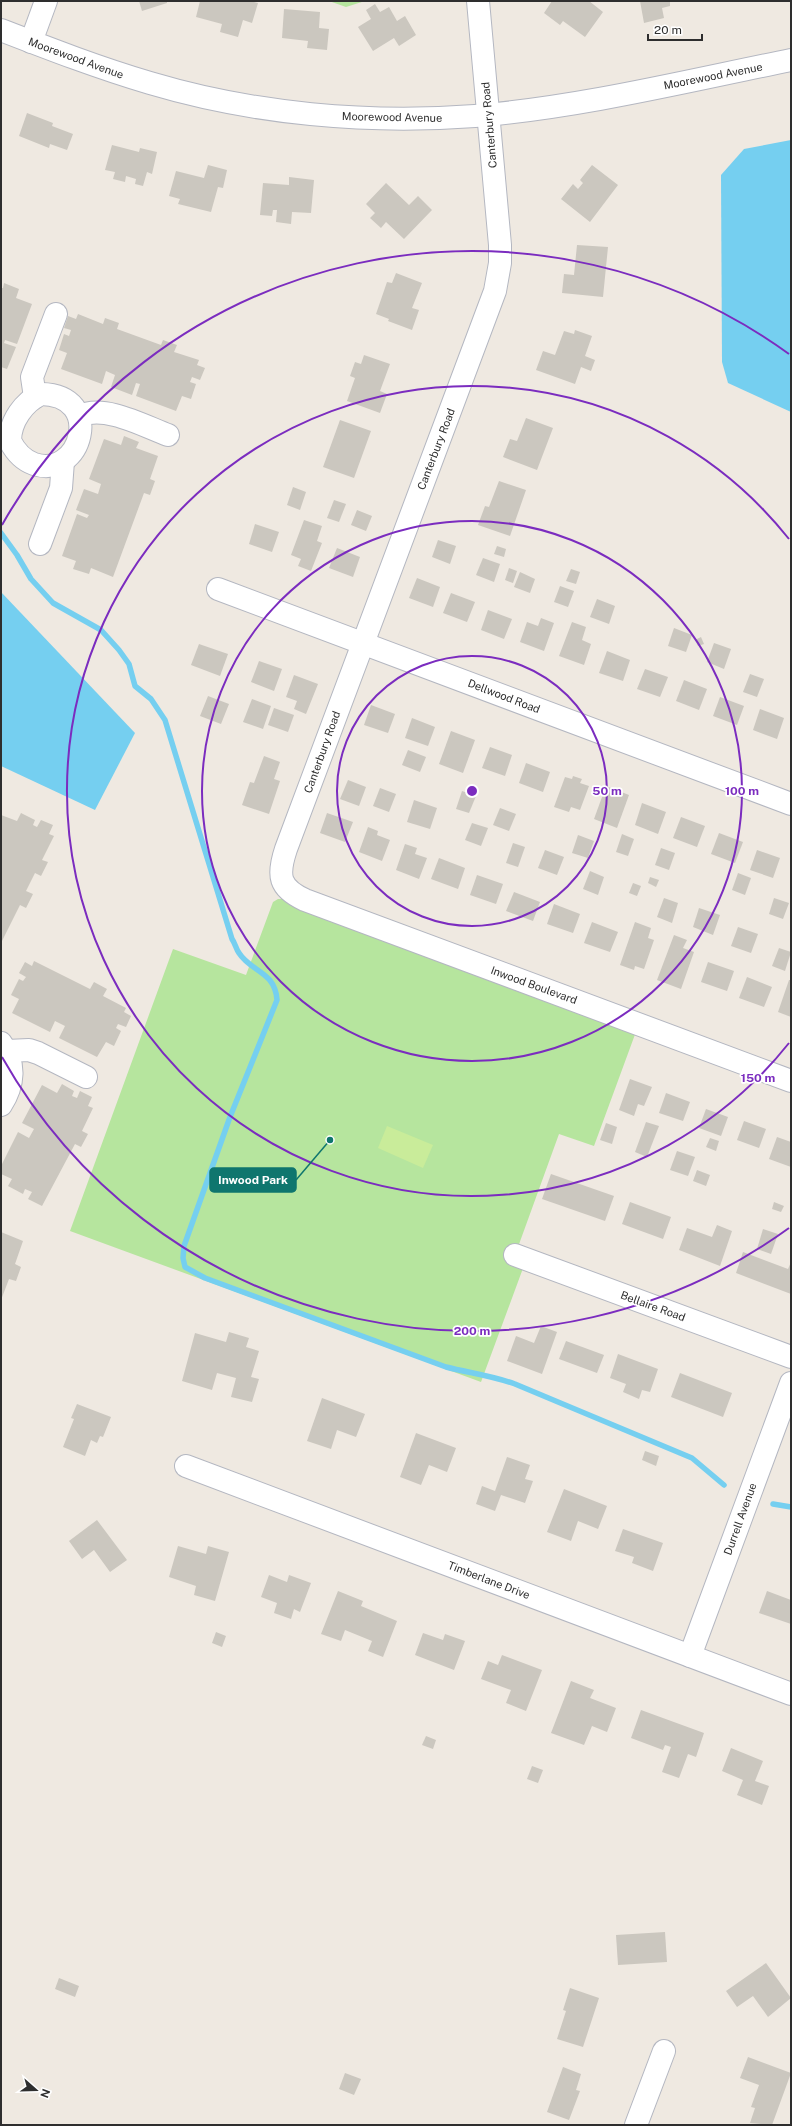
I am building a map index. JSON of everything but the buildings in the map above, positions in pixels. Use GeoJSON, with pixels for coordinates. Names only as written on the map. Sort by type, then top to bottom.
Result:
{"type":"FeatureCollection","features":[{"type":"Feature","properties":{"kind":"street"},"geometry":{"type":"LineString","coordinates":[[31,42],[46,1]]}},
{"type":"Feature","properties":{"kind":"street","name":"Canterbury Road"},"geometry":{"type":"LineString","coordinates":[[282,881],[280,868],[286,850],[362,643],[495,291],[500,263],[500,245],[478,1]]}},
{"type":"Feature","properties":{"kind":"street","name":"Moorewood Avenue"},"geometry":{"type":"LineString","coordinates":[[1,30],[150,84],[216,99],[316,115],[394,119],[488,115],[585,101],[791,60]]}},
{"type":"Feature","properties":{"kind":"street"},"geometry":{"type":"LineString","coordinates":[[35,397],[32,377],[56,314]]}},
{"type":"Feature","properties":{"kind":"street"},"geometry":{"type":"LineString","coordinates":[[40,394],[51,394],[62,398],[73,405],[80,416],[81,428],[79,440],[74,450],[63,461],[51,466],[40,466],[31,463],[6,442],[18,414],[25,404],[40,394]]}},
{"type":"Feature","properties":{"kind":"street"},"geometry":{"type":"LineString","coordinates":[[80,416],[89,412],[106,413],[168,435]]}},
{"type":"Feature","properties":{"kind":"street"},"geometry":{"type":"LineString","coordinates":[[40,544],[61,488],[63,461]]}},
{"type":"Feature","properties":{"kind":"street","name":"Dellwood Road"},"geometry":{"type":"LineString","coordinates":[[218,589],[791,804]]}},
{"type":"Feature","properties":{"kind":"street","name":"Inwood Boulevard"},"geometry":{"type":"LineString","coordinates":[[282,881],[291,893],[305,900],[791,1081]]}},
{"type":"Feature","properties":{"kind":"street"},"geometry":{"type":"LineString","coordinates":[[1,1106],[7,1096],[12,1072],[4,1047],[29,1050],[38,1053],[86,1077]]}},
{"type":"Feature","properties":{"kind":"street","name":"Bellaire Road"},"geometry":{"type":"LineString","coordinates":[[516,1255],[791,1357]]}},
{"type":"Feature","properties":{"kind":"street","name":"Durrell Avenue"},"geometry":{"type":"LineString","coordinates":[[690,1656],[791,1383]]}},
{"type":"Feature","properties":{"kind":"street","name":"Timberlane Drive"},"geometry":{"type":"LineString","coordinates":[[186,1466],[791,1694]]}},
{"type":"Feature","properties":{"kind":"street"},"geometry":{"type":"LineString","coordinates":[[636,2125],[664,2051]]}},
{"type":"Feature","properties":{"kind":"green space"},"geometry":{"type":"Polygon","coordinates":[[[329,1],[365,1],[346,7],[329,1]]]}},
{"type":"Feature","properties":{"kind":"green space"},"geometry":{"type":"Polygon","coordinates":[[[278,899],[283,899],[637,1029],[594,1146],[559,1134],[518,1247],[529,1252],[481,1382],[70,1231],[173,949],[246,975],[273,902],[278,899]]]}},
{"type":"Feature","properties":{"kind":"green space"},"geometry":{"type":"Polygon","coordinates":[[[387,1126],[433,1145],[423,1168],[378,1148],[387,1126]]]}},
{"type":"Feature","properties":{"kind":"water"},"geometry":{"type":"Polygon","coordinates":[[[791,140],[791,412],[728,383],[722,362],[721,175],[744,149],[791,140]]]}},
{"type":"Feature","properties":{"kind":"water"},"geometry":{"type":"Polygon","coordinates":[[[1,592],[135,733],[95,810],[1,766],[1,592]]]}},
{"type":"Feature","properties":{"kind":"waterway"},"geometry":{"type":"LineString","coordinates":[[1,533],[17,555],[31,579],[53,603],[101,630],[119,650],[129,664],[135,686],[151,699],[165,720],[232,939],[244,959],[267,977],[275,990],[277,1000],[230,1117],[184,1246],[183,1258],[185,1267],[205,1278],[446,1367],[515,1384],[692,1458],[724,1485]]}},
{"type":"Feature","properties":{"kind":"waterway"},"geometry":{"type":"LineString","coordinates":[[773,1504],[791,1507]]}},
{"type":"Feature","properties":{"kind":"place","name":"Inwood Park"},"geometry":{"type":"Point","coordinates":[330,1140]}}]}
